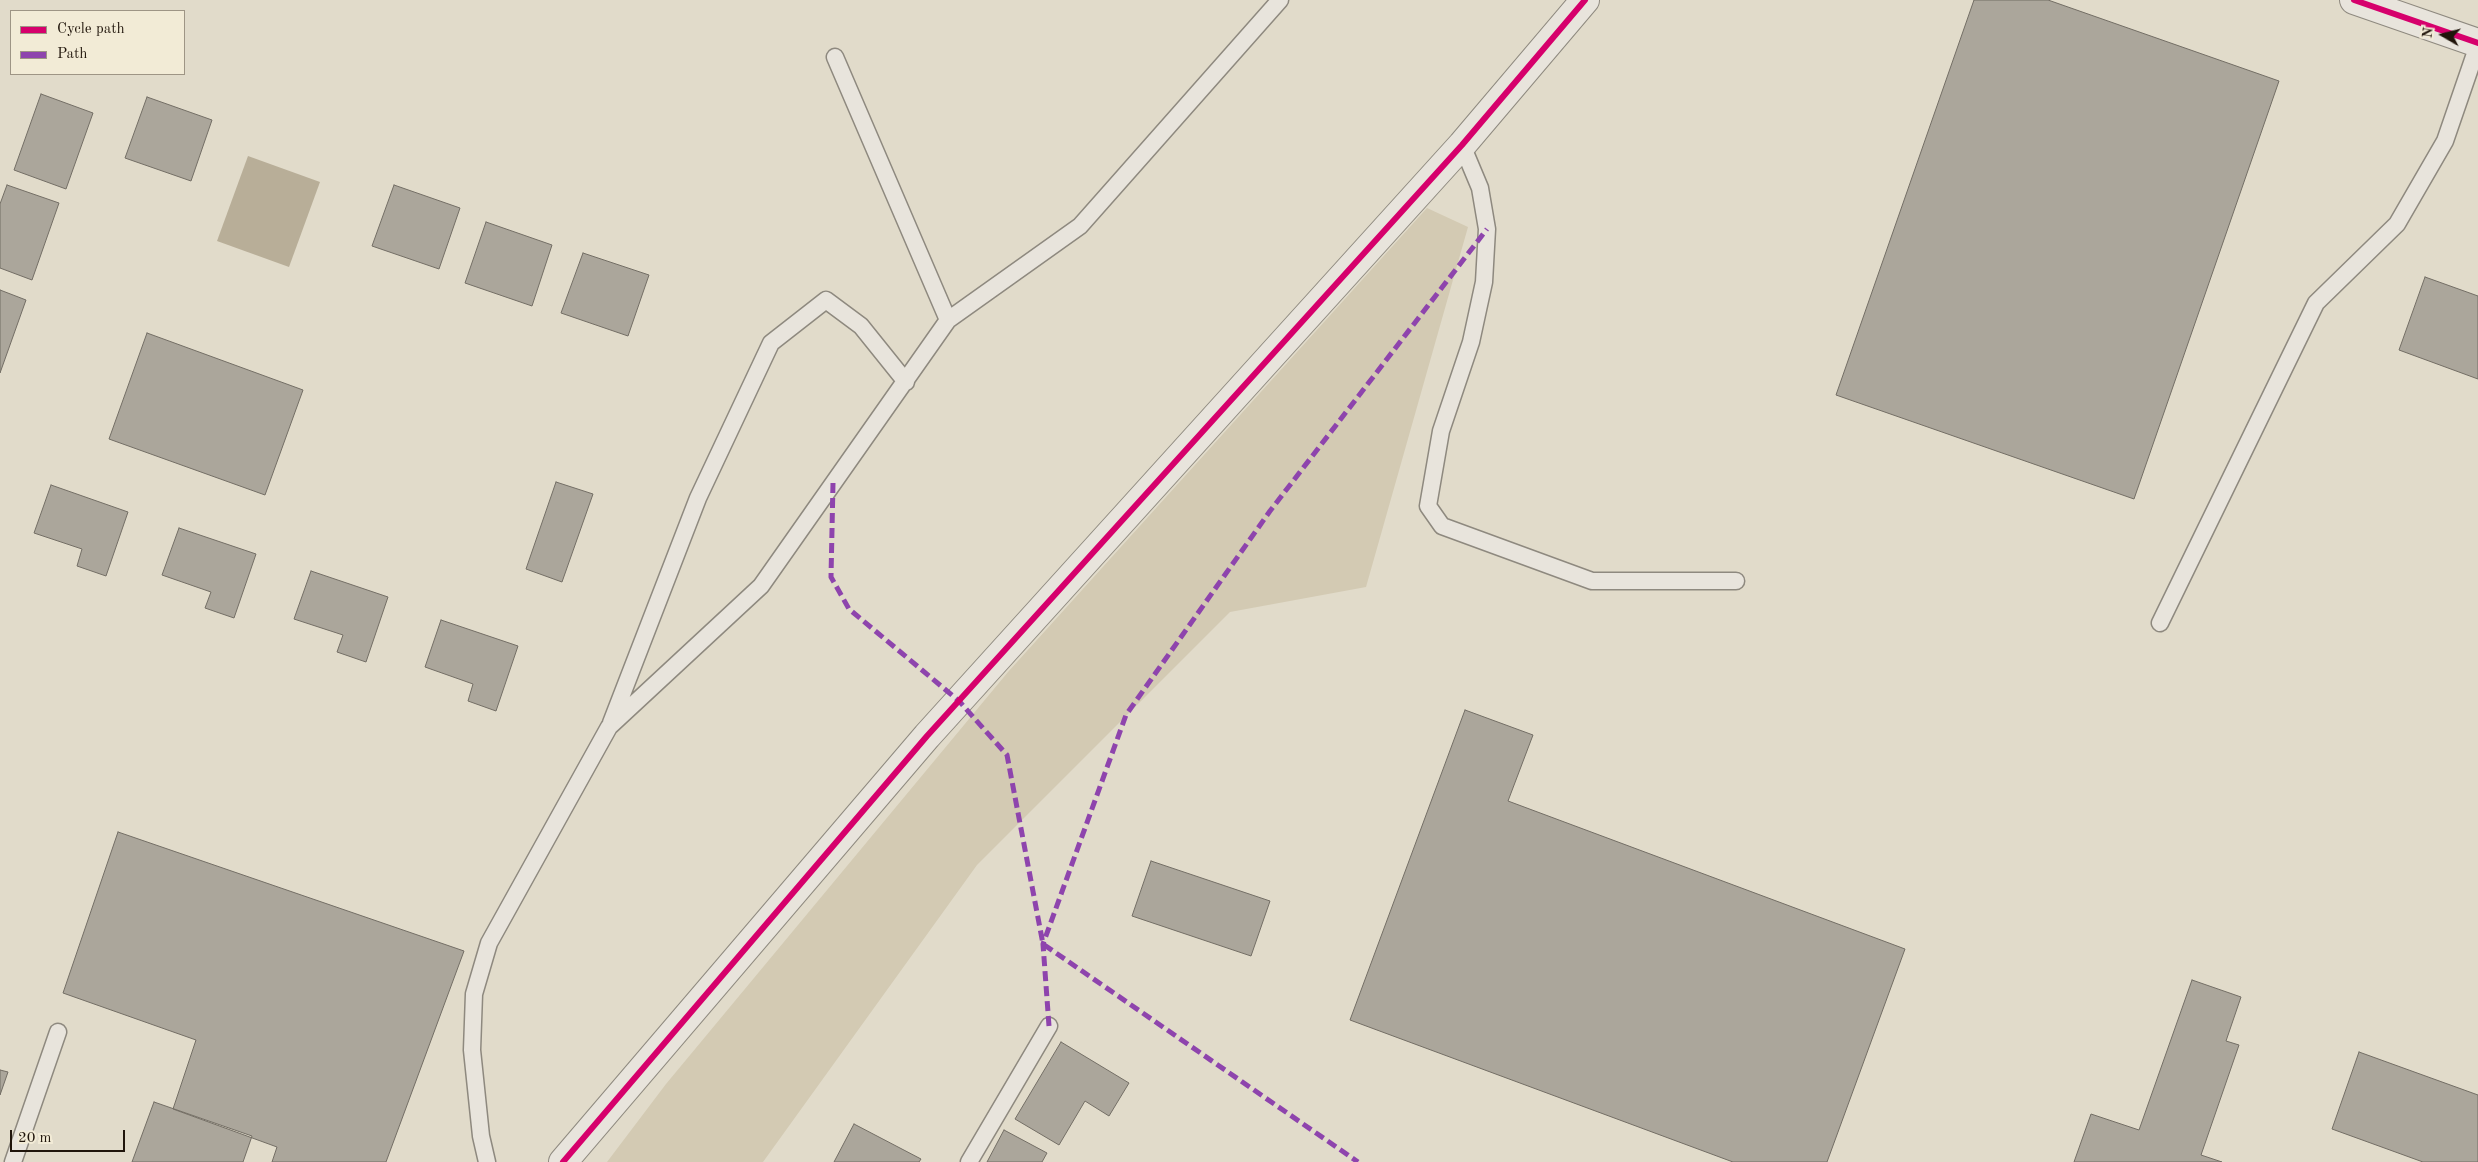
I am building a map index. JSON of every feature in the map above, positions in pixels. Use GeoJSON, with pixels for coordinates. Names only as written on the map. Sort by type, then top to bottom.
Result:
{"type":"FeatureCollection","features":[{"type":"Feature","properties":{"kind":"street"},"geometry":{"type":"LineString","coordinates":[[563,1162],[927,736],[1462,145],[1585,0]]}},
{"type":"Feature","properties":{"kind":"street"},"geometry":{"type":"LineString","coordinates":[[2354,0],[2478,44]]}},
{"type":"Feature","properties":{"kind":"lane"},"geometry":{"type":"LineString","coordinates":[[609,728],[761,586],[948,320],[1080,226],[1280,0]]}},
{"type":"Feature","properties":{"kind":"lane"},"geometry":{"type":"LineString","coordinates":[[2160,623],[2316,303],[2397,224],[2445,141],[2478,44]]}},
{"type":"Feature","properties":{"kind":"lane"},"geometry":{"type":"LineString","coordinates":[[835,57],[948,320]]}},
{"type":"Feature","properties":{"kind":"lane"},"geometry":{"type":"LineString","coordinates":[[1462,145],[1480,188],[1487,228],[1484,282],[1471,342],[1441,430],[1428,506],[1442,526],[1592,581],[1736,581]]}},
{"type":"Feature","properties":{"kind":"lane"},"geometry":{"type":"LineString","coordinates":[[487,1162],[481,1136],[472,1050],[474,994],[489,943],[609,728],[698,498],[771,343],[826,300],[861,326],[906,382]]}},
{"type":"Feature","properties":{"kind":"lane"},"geometry":{"type":"LineString","coordinates":[[969,1162],[1049,1026]]}},
{"type":"Feature","properties":{"kind":"lane"},"geometry":{"type":"LineString","coordinates":[[13,1162],[58,1032]]}},
{"type":"Feature","properties":{"kind":"shaded area"},"geometry":{"type":"Polygon","coordinates":[[[248,156],[320,182],[289,267],[217,241],[248,156]]]}},
{"type":"Feature","properties":{"kind":"shaded area"},"geometry":{"type":"Polygon","coordinates":[[[1427,208],[1468,227],[1366,587],[1230,612],[977,865],[763,1162],[607,1162],[666,1084],[1008,672],[1427,208]]]}},
{"type":"Feature","properties":{"kind":"building"},"geometry":{"type":"Polygon","coordinates":[[[1974,0],[2048,0],[2279,81],[2134,499],[1836,395],[1974,0]]]}},
{"type":"Feature","properties":{"kind":"building"},"geometry":{"type":"Polygon","coordinates":[[[41,94],[93,113],[66,189],[14,170],[41,94]]]}},
{"type":"Feature","properties":{"kind":"building"},"geometry":{"type":"Polygon","coordinates":[[[147,97],[212,120],[191,181],[125,158],[147,97]]]}},
{"type":"Feature","properties":{"kind":"building"},"geometry":{"type":"Polygon","coordinates":[[[7,185],[59,203],[32,280],[0,268],[0,204],[7,185]]]}},
{"type":"Feature","properties":{"kind":"building"},"geometry":{"type":"Polygon","coordinates":[[[394,185],[460,208],[439,269],[372,246],[394,185]]]}},
{"type":"Feature","properties":{"kind":"building"},"geometry":{"type":"Polygon","coordinates":[[[486,222],[552,245],[532,306],[465,283],[486,222]]]}},
{"type":"Feature","properties":{"kind":"building"},"geometry":{"type":"Polygon","coordinates":[[[583,253],[649,275],[628,336],[561,313],[583,253]]]}},
{"type":"Feature","properties":{"kind":"building"},"geometry":{"type":"Polygon","coordinates":[[[2425,277],[2478,296],[2478,379],[2399,350],[2425,277]]]}},
{"type":"Feature","properties":{"kind":"building"},"geometry":{"type":"Polygon","coordinates":[[[0,290],[26,300],[0,373],[0,290]]]}},
{"type":"Feature","properties":{"kind":"building"},"geometry":{"type":"Polygon","coordinates":[[[147,333],[303,390],[265,495],[109,439],[147,333]]]}},
{"type":"Feature","properties":{"kind":"building"},"geometry":{"type":"Polygon","coordinates":[[[556,482],[593,494],[562,582],[526,569],[556,482]]]}},
{"type":"Feature","properties":{"kind":"building"},"geometry":{"type":"Polygon","coordinates":[[[51,485],[128,512],[106,576],[77,566],[82,549],[34,533],[51,485]]]}},
{"type":"Feature","properties":{"kind":"building"},"geometry":{"type":"Polygon","coordinates":[[[179,528],[256,554],[234,618],[205,608],[211,592],[162,575],[179,528]]]}},
{"type":"Feature","properties":{"kind":"building"},"geometry":{"type":"Polygon","coordinates":[[[311,571],[388,597],[366,662],[337,652],[343,635],[294,619],[311,571]]]}},
{"type":"Feature","properties":{"kind":"building"},"geometry":{"type":"Polygon","coordinates":[[[441,620],[518,646],[496,711],[468,701],[473,684],[425,667],[441,620]]]}},
{"type":"Feature","properties":{"kind":"building"},"geometry":{"type":"Polygon","coordinates":[[[1465,710],[1533,735],[1508,801],[1905,949],[1827,1162],[1733,1162],[1350,1020],[1465,710]]]}},
{"type":"Feature","properties":{"kind":"building"},"geometry":{"type":"Polygon","coordinates":[[[118,832],[464,951],[386,1162],[272,1162],[277,1147],[173,1109],[196,1040],[63,993],[118,832]]]}},
{"type":"Feature","properties":{"kind":"building"},"geometry":{"type":"Polygon","coordinates":[[[1151,861],[1270,901],[1251,956],[1132,916],[1151,861]]]}},
{"type":"Feature","properties":{"kind":"building"},"geometry":{"type":"Polygon","coordinates":[[[2192,980],[2241,997],[2226,1041],[2239,1045],[2201,1155],[2222,1162],[2074,1162],[2091,1114],[2139,1130],[2192,980]]]}},
{"type":"Feature","properties":{"kind":"building"},"geometry":{"type":"Polygon","coordinates":[[[1061,1042],[1129,1083],[1109,1116],[1085,1101],[1059,1145],[1015,1119],[1061,1042]]]}},
{"type":"Feature","properties":{"kind":"building"},"geometry":{"type":"Polygon","coordinates":[[[2359,1052],[2478,1095],[2478,1162],[2423,1162],[2332,1129],[2359,1052]]]}},
{"type":"Feature","properties":{"kind":"building"},"geometry":{"type":"Polygon","coordinates":[[[0,1070],[8,1072],[0,1095],[0,1070]]]}},
{"type":"Feature","properties":{"kind":"building"},"geometry":{"type":"Polygon","coordinates":[[[154,1102],[252,1136],[243,1162],[132,1162],[154,1102]]]}},
{"type":"Feature","properties":{"kind":"building"},"geometry":{"type":"Polygon","coordinates":[[[854,1124],[921,1159],[919,1162],[834,1162],[854,1124]]]}},
{"type":"Feature","properties":{"kind":"building"},"geometry":{"type":"Polygon","coordinates":[[[1004,1130],[1047,1153],[1042,1162],[987,1162],[1004,1130]]]}},
{"type":"Feature","properties":{"kind":"marked path"},"geometry":{"type":"LineString","coordinates":[[1049,1026],[1043,944],[1126,715],[1270,511],[1487,229]]}},
{"type":"Feature","properties":{"kind":"marked path"},"geometry":{"type":"LineString","coordinates":[[833,483],[831,577],[849,609],[959,701],[1007,755],[1043,944],[1358,1162]]}},
{"type":"Feature","properties":{"kind":"cycle path"},"geometry":{"type":"LineString","coordinates":[[563,1162],[927,736],[1462,145],[1585,0]]}},
{"type":"Feature","properties":{"kind":"cycle path"},"geometry":{"type":"LineString","coordinates":[[2354,0],[2478,43]]}}]}
